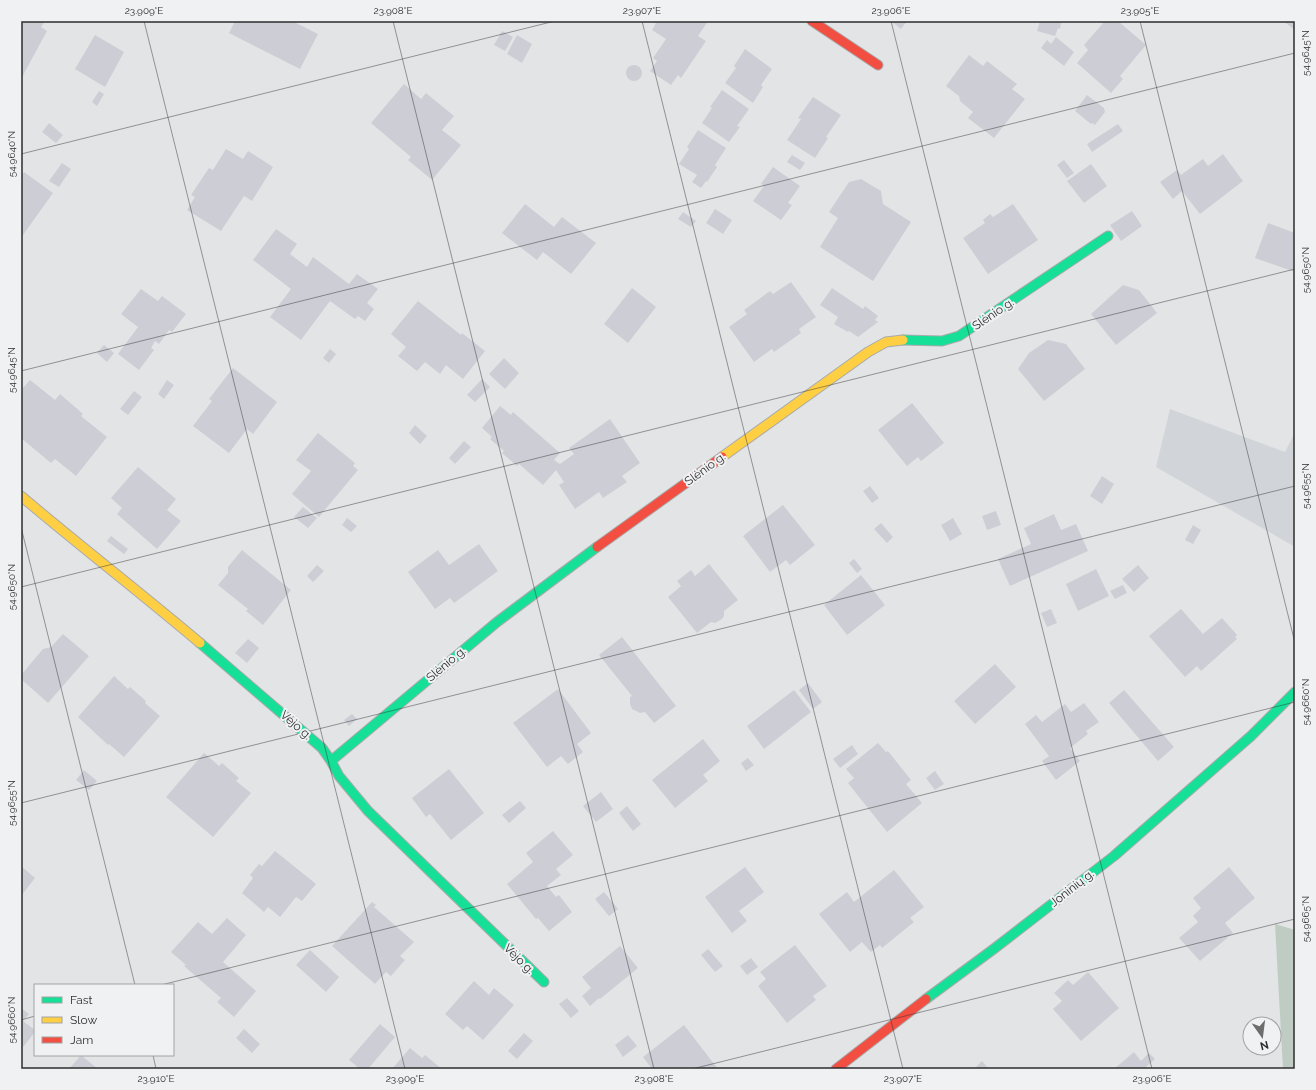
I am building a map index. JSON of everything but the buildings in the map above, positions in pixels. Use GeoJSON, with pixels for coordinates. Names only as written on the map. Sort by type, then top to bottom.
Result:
{"type":"FeatureCollection","features":[{"type":"Feature","properties":{"kind":"street"},"geometry":{"type":"LineString","coordinates":[[812,21],[878,65]]}},
{"type":"Feature","properties":{"kind":"street","name":"Slėnio g."},"geometry":{"type":"LineString","coordinates":[[331,761],[502,617],[856,360],[884,343],[894,340],[942,342],[951,340],[1108,236]]}},
{"type":"Feature","properties":{"kind":"street","name":"Vėjo g."},"geometry":{"type":"LineString","coordinates":[[21,496],[151,602],[322,748],[339,776],[368,811],[544,982]]}},
{"type":"Feature","properties":{"kind":"street","name":"Joninių g."},"geometry":{"type":"LineString","coordinates":[[836,1069],[1114,856],[1251,736],[1295,692]]}},
{"type":"Feature","properties":{"kind":"shaded area"},"geometry":{"type":"Polygon","coordinates":[[[1170,409],[1285,452],[1295,432],[1295,547],[1156,467],[1170,409]]]}},
{"type":"Feature","properties":{"kind":"shaded area"},"geometry":{"type":"Polygon","coordinates":[[[1275,924],[1295,930],[1295,1069],[1283,1069],[1282,1016],[1280,1016],[1275,924]]]}},
{"type":"Feature","properties":{"kind":"traffic: fast"},"geometry":{"type":"LineString","coordinates":[[903,340],[942,341],[959,336],[1108,236]]}},
{"type":"Feature","properties":{"kind":"traffic: fast"},"geometry":{"type":"LineString","coordinates":[[331,761],[497,622],[597,547]]}},
{"type":"Feature","properties":{"kind":"traffic: fast"},"geometry":{"type":"LineString","coordinates":[[200,643],[322,748],[339,776],[368,811],[544,982]]}},
{"type":"Feature","properties":{"kind":"traffic: fast"},"geometry":{"type":"LineString","coordinates":[[926,999],[1114,856],[1251,736],[1295,692]]}},
{"type":"Feature","properties":{"kind":"traffic: slow"},"geometry":{"type":"LineString","coordinates":[[722,457],[868,352],[886,342],[903,340]]}},
{"type":"Feature","properties":{"kind":"traffic: slow"},"geometry":{"type":"LineString","coordinates":[[21,496],[200,643]]}},
{"type":"Feature","properties":{"kind":"traffic: jam"},"geometry":{"type":"LineString","coordinates":[[812,21],[878,65]]}},
{"type":"Feature","properties":{"kind":"traffic: jam"},"geometry":{"type":"LineString","coordinates":[[597,547],[722,457]]}},
{"type":"Feature","properties":{"kind":"traffic: jam"},"geometry":{"type":"LineString","coordinates":[[836,1069],[926,999]]}}]}
